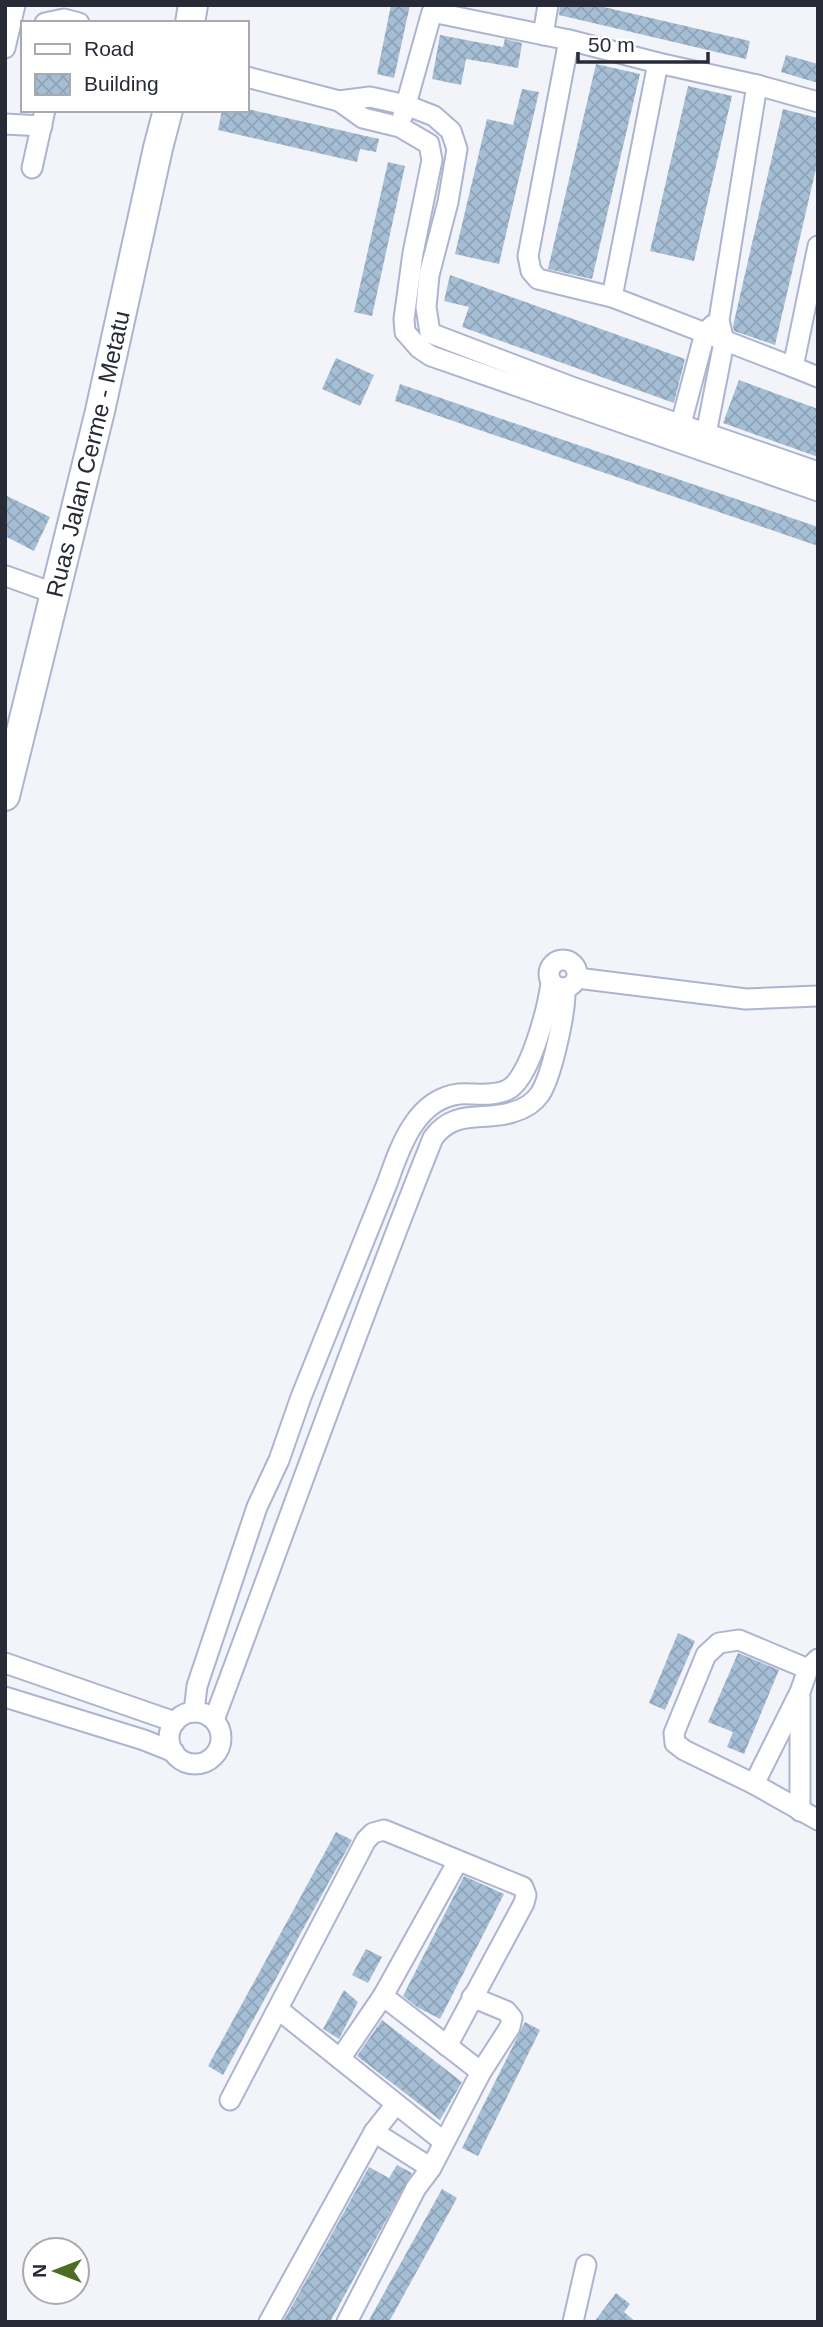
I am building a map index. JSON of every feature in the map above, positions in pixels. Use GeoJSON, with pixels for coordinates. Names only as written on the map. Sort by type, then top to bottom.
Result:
{"type":"FeatureCollection","features":[{"type":"Feature","properties":{"kind":"main road","name":"Ruas Jalan Cerme - Metatu"},"geometry":{"type":"LineString","coordinates":[[5,796],[100,411],[167,112]]}},
{"type":"Feature","properties":{"kind":"street"},"geometry":{"type":"LineString","coordinates":[[543,34],[548,5]]}},
{"type":"Feature","properties":{"kind":"street"},"geometry":{"type":"LineString","coordinates":[[400,127],[433,8],[818,102]]}},
{"type":"Feature","properties":{"kind":"street"},"geometry":{"type":"LineString","coordinates":[[5,48],[14,10],[60,19]]}},
{"type":"Feature","properties":{"kind":"street"},"geometry":{"type":"LineString","coordinates":[[569,40],[528,256],[531,271],[538,279],[712,326],[724,342],[818,377]]}},
{"type":"Feature","properties":{"kind":"street"},"geometry":{"type":"LineString","coordinates":[[612,297],[658,63]]}},
{"type":"Feature","properties":{"kind":"street"},"geometry":{"type":"LineString","coordinates":[[248,77],[339,101],[363,118],[400,127],[429,144],[432,160],[413,253],[404,319],[405,332],[421,337]]}},
{"type":"Feature","properties":{"kind":"street"},"geometry":{"type":"LineString","coordinates":[[679,434],[712,326],[757,85]]}},
{"type":"Feature","properties":{"kind":"street"},"geometry":{"type":"LineString","coordinates":[[339,101],[370,97],[406,105],[434,116],[451,131],[457,149],[448,202],[429,275],[419,348],[431,356],[703,442],[818,472]]}},
{"type":"Feature","properties":{"kind":"street"},"geometry":{"type":"LineString","coordinates":[[5,124],[44,118],[32,169]]}},
{"type":"Feature","properties":{"kind":"street"},"geometry":{"type":"LineString","coordinates":[[793,367],[818,246]]}},
{"type":"Feature","properties":{"kind":"street"},"geometry":{"type":"LineString","coordinates":[[703,442],[724,342]]}},
{"type":"Feature","properties":{"kind":"street"},"geometry":{"type":"LineString","coordinates":[[703,442],[818,491]]}},
{"type":"Feature","properties":{"kind":"street"},"geometry":{"type":"LineString","coordinates":[[6,570],[56,594]]}},
{"type":"Feature","properties":{"kind":"street"},"geometry":{"type":"LineString","coordinates":[[564,983],[746,999],[818,996]]}},
{"type":"Feature","properties":{"kind":"street"},"geometry":{"type":"LineString","coordinates":[[194,1712],[197,1686],[257,1507],[279,1460],[301,1397],[401,1145],[423,1112],[437,1100],[456,1094],[507,1091],[519,1082],[538,1037],[549,1001],[564,983]]}},
{"type":"Feature","properties":{"kind":"street"},"geometry":{"type":"LineString","coordinates":[[214,1720],[369,1298],[433,1138],[441,1127],[456,1119],[510,1113],[530,1105],[536,1099],[541,1093],[564,1018],[564,983]]}},
{"type":"Feature","properties":{"kind":"street"},"geometry":{"type":"LineString","coordinates":[[279,1460],[308,1470]]}},
{"type":"Feature","properties":{"kind":"street"},"geometry":{"type":"LineString","coordinates":[[754,1784],[813,1664],[739,1640],[719,1643],[706,1655],[674,1732],[676,1743],[684,1750],[754,1784],[818,1820]]}},
{"type":"Feature","properties":{"kind":"street"},"geometry":{"type":"LineString","coordinates":[[5,1663],[175,1722]]}},
{"type":"Feature","properties":{"kind":"street"},"geometry":{"type":"LineString","coordinates":[[800,1692],[800,1811]]}},
{"type":"Feature","properties":{"kind":"street"},"geometry":{"type":"LineString","coordinates":[[5,1697],[144,1740],[174,1752]]}},
{"type":"Feature","properties":{"kind":"street"},"geometry":{"type":"LineString","coordinates":[[194,1712],[205,1714],[214,1720],[220,1729],[221,1740],[212,1759],[191,1764],[181,1760],[174,1752],[170,1731],[175,1722],[194,1712]]}},
{"type":"Feature","properties":{"kind":"street"},"geometry":{"type":"LineString","coordinates":[[230,2100],[366,1840],[373,1833],[384,1830],[523,1887],[526,1895],[447,2046]]}},
{"type":"Feature","properties":{"kind":"street"},"geometry":{"type":"LineString","coordinates":[[340,2059],[383,1996],[458,1861]]}},
{"type":"Feature","properties":{"kind":"street"},"geometry":{"type":"LineString","coordinates":[[383,1996],[481,2073]]}},
{"type":"Feature","properties":{"kind":"street"},"geometry":{"type":"LineString","coordinates":[[347,2322],[416,2188],[431,2168],[481,2073],[510,2027],[512,2018],[506,2011],[472,1997]]}},
{"type":"Feature","properties":{"kind":"street"},"geometry":{"type":"LineString","coordinates":[[279,2010],[444,2143]]}},
{"type":"Feature","properties":{"kind":"street"},"geometry":{"type":"LineString","coordinates":[[269,2322],[374,2132],[396,2104]]}},
{"type":"Feature","properties":{"kind":"street"},"geometry":{"type":"LineString","coordinates":[[374,2132],[431,2168]]}},
{"type":"Feature","properties":{"kind":"street"},"geometry":{"type":"LineString","coordinates":[[578,2319],[586,2265]]}},
{"type":"Feature","properties":{"kind":"building"},"geometry":{"type":"Polygon","coordinates":[[[391,5],[410,5],[394,78],[377,74],[391,5]]]}},
{"type":"Feature","properties":{"kind":"building"},"geometry":{"type":"Polygon","coordinates":[[[560,5],[595,5],[750,41],[746,59],[559,15],[560,5]]]}},
{"type":"Feature","properties":{"kind":"building"},"geometry":{"type":"Polygon","coordinates":[[[440,35],[503,47],[505,39],[522,43],[518,68],[466,59],[461,85],[432,79],[440,35]]]}},
{"type":"Feature","properties":{"kind":"building"},"geometry":{"type":"Polygon","coordinates":[[[786,55],[818,64],[818,83],[781,72],[786,55]]]}},
{"type":"Feature","properties":{"kind":"building"},"geometry":{"type":"Polygon","coordinates":[[[596,64],[640,74],[592,279],[548,269],[596,64]]]}},
{"type":"Feature","properties":{"kind":"building"},"geometry":{"type":"Polygon","coordinates":[[[688,86],[732,96],[694,261],[650,251],[688,86]]]}},
{"type":"Feature","properties":{"kind":"building"},"geometry":{"type":"Polygon","coordinates":[[[522,89],[539,92],[499,264],[455,254],[487,119],[513,125],[522,89]]]}},
{"type":"Feature","properties":{"kind":"building"},"geometry":{"type":"Polygon","coordinates":[[[783,109],[818,118],[818,160],[775,345],[734,331],[733,326],[783,109]]]}},
{"type":"Feature","properties":{"kind":"building"},"geometry":{"type":"Polygon","coordinates":[[[252,110],[379,139],[376,152],[360,149],[357,162],[218,130],[222,112],[252,110]]]}},
{"type":"Feature","properties":{"kind":"building"},"geometry":{"type":"Polygon","coordinates":[[[388,162],[405,166],[372,316],[354,312],[388,162]]]}},
{"type":"Feature","properties":{"kind":"building"},"geometry":{"type":"Polygon","coordinates":[[[450,275],[685,359],[674,403],[462,327],[469,307],[444,301],[450,275]]]}},
{"type":"Feature","properties":{"kind":"building"},"geometry":{"type":"Polygon","coordinates":[[[336,358],[374,375],[360,406],[322,389],[336,358]]]}},
{"type":"Feature","properties":{"kind":"building"},"geometry":{"type":"Polygon","coordinates":[[[739,380],[818,409],[818,457],[723,423],[739,380]]]}},
{"type":"Feature","properties":{"kind":"building"},"geometry":{"type":"Polygon","coordinates":[[[400,384],[818,527],[818,546],[395,401],[400,384]]]}},
{"type":"Feature","properties":{"kind":"building"},"geometry":{"type":"Polygon","coordinates":[[[5,495],[50,517],[34,551],[5,536],[5,495]]]}},
{"type":"Feature","properties":{"kind":"building"},"geometry":{"type":"Polygon","coordinates":[[[678,1633],[695,1641],[665,1710],[649,1703],[678,1633]]]}},
{"type":"Feature","properties":{"kind":"building"},"geometry":{"type":"Polygon","coordinates":[[[738,1653],[779,1670],[744,1754],[727,1747],[733,1732],[708,1722],[738,1653]]]}},
{"type":"Feature","properties":{"kind":"building"},"geometry":{"type":"Polygon","coordinates":[[[336,1832],[352,1840],[223,2075],[208,2066],[336,1832]]]}},
{"type":"Feature","properties":{"kind":"building"},"geometry":{"type":"Polygon","coordinates":[[[464,1876],[504,1894],[440,2019],[403,1996],[464,1876]]]}},
{"type":"Feature","properties":{"kind":"building"},"geometry":{"type":"Polygon","coordinates":[[[366,1949],[382,1957],[368,1983],[352,1975],[366,1949]]]}},
{"type":"Feature","properties":{"kind":"building"},"geometry":{"type":"Polygon","coordinates":[[[344,1990],[358,2002],[339,2039],[323,2029],[344,1990]]]}},
{"type":"Feature","properties":{"kind":"building"},"geometry":{"type":"Polygon","coordinates":[[[382,2020],[462,2082],[440,2120],[357,2056],[382,2020]]]}},
{"type":"Feature","properties":{"kind":"building"},"geometry":{"type":"Polygon","coordinates":[[[525,2022],[540,2030],[478,2156],[462,2148],[525,2022]]]}},
{"type":"Feature","properties":{"kind":"building"},"geometry":{"type":"Polygon","coordinates":[[[397,2165],[412,2173],[330,2322],[283,2322],[369,2167],[389,2178],[397,2165]]]}},
{"type":"Feature","properties":{"kind":"building"},"geometry":{"type":"Polygon","coordinates":[[[442,2189],[457,2198],[389,2322],[368,2322],[442,2189]]]}},
{"type":"Feature","properties":{"kind":"building"},"geometry":{"type":"Polygon","coordinates":[[[616,2293],[630,2304],[624,2312],[636,2322],[594,2322],[616,2293]]]}}]}
